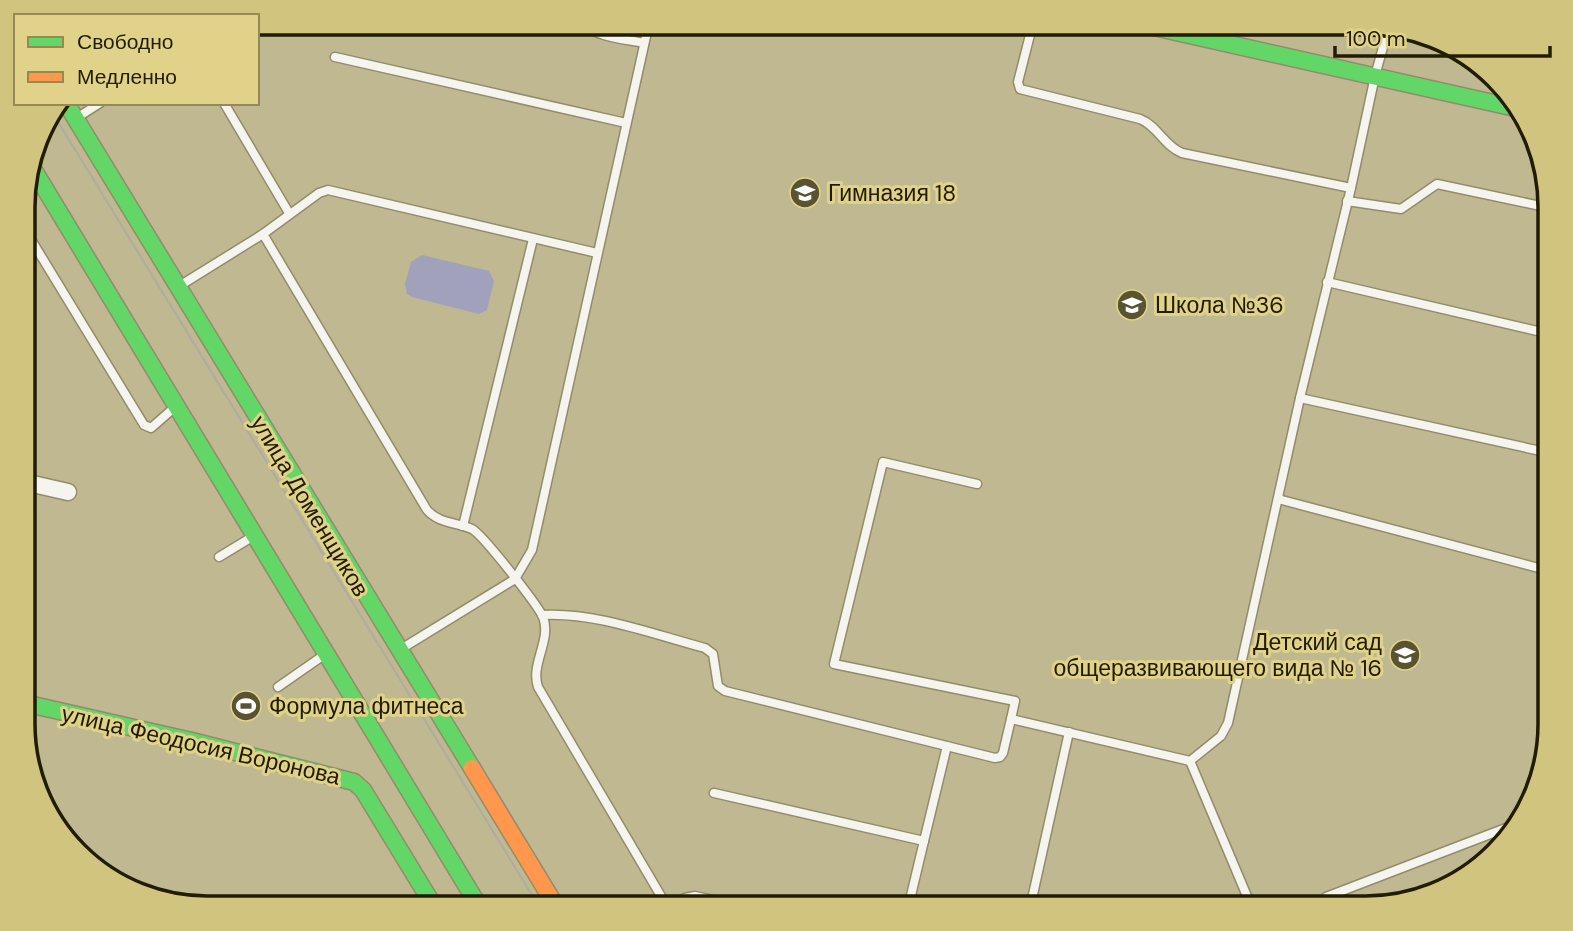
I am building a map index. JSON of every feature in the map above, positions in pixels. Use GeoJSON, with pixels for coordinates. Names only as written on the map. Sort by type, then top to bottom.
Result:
{"type":"FeatureCollection","features":[{"type":"Feature","properties":{"kind":"main road"},"geometry":{"type":"LineString","coordinates":[[1190,35],[1504,105]]}},
{"type":"Feature","properties":{"kind":"main road","name":"улица Доменщиков"},"geometry":{"type":"LineString","coordinates":[[68,106],[550,896]]}},
{"type":"Feature","properties":{"kind":"main road"},"geometry":{"type":"LineString","coordinates":[[38,177],[473,896]]}},
{"type":"Feature","properties":{"kind":"main road","name":"улица Феодосия Воронова"},"geometry":{"type":"LineString","coordinates":[[35,706],[354,782],[363,790],[428,896]]}},
{"type":"Feature","properties":{"kind":"street"},"geometry":{"type":"LineString","coordinates":[[35,484],[68,492]]}},
{"type":"Feature","properties":{"kind":"lane"},"geometry":{"type":"LineString","coordinates":[[610,35],[644,43]]}},
{"type":"Feature","properties":{"kind":"lane"},"geometry":{"type":"LineString","coordinates":[[398,651],[515,579],[532,550],[646,35]]}},
{"type":"Feature","properties":{"kind":"lane"},"geometry":{"type":"LineString","coordinates":[[1030,35],[1017,82],[1020,89],[1140,119],[1153,126],[1171,147],[1182,153],[1351,188]]}},
{"type":"Feature","properties":{"kind":"lane"},"geometry":{"type":"LineString","coordinates":[[1190,761],[1227,728],[1300,398],[1386,36]]}},
{"type":"Feature","properties":{"kind":"lane"},"geometry":{"type":"LineString","coordinates":[[335,57],[626,123]]}},
{"type":"Feature","properties":{"kind":"lane"},"geometry":{"type":"LineString","coordinates":[[75,119],[97,105]]}},
{"type":"Feature","properties":{"kind":"lane"},"geometry":{"type":"LineString","coordinates":[[225,105],[289,214]]}},
{"type":"Feature","properties":{"kind":"lane"},"geometry":{"type":"LineString","coordinates":[[1348,201],[1401,209],[1437,184],[1538,205]]}},
{"type":"Feature","properties":{"kind":"lane"},"geometry":{"type":"LineString","coordinates":[[177,287],[263,234],[319,192],[328,190],[597,253]]}},
{"type":"Feature","properties":{"kind":"lane"},"geometry":{"type":"LineString","coordinates":[[263,234],[428,510],[437,519],[481,534],[542,615],[544,634],[536,677],[538,687],[662,896]]}},
{"type":"Feature","properties":{"kind":"lane"},"geometry":{"type":"LineString","coordinates":[[463,526],[533,239]]}},
{"type":"Feature","properties":{"kind":"lane"},"geometry":{"type":"LineString","coordinates":[[35,246],[144,425],[149,428],[153,426],[177,406]]}},
{"type":"Feature","properties":{"kind":"lane"},"geometry":{"type":"LineString","coordinates":[[1327,282],[1538,331]]}},
{"type":"Feature","properties":{"kind":"lane"},"geometry":{"type":"LineString","coordinates":[[1300,398],[1538,450]]}},
{"type":"Feature","properties":{"kind":"lane"},"geometry":{"type":"LineString","coordinates":[[542,615],[585,617],[705,648],[713,654],[718,686],[725,691],[1000,757],[1015,701],[834,664],[883,462],[977,484]]}},
{"type":"Feature","properties":{"kind":"lane"},"geometry":{"type":"LineString","coordinates":[[1278,499],[1538,567]]}},
{"type":"Feature","properties":{"kind":"lane"},"geometry":{"type":"LineString","coordinates":[[219,558],[255,536]]}},
{"type":"Feature","properties":{"kind":"lane"},"geometry":{"type":"LineString","coordinates":[[278,687],[326,654]]}},
{"type":"Feature","properties":{"kind":"lane"},"geometry":{"type":"LineString","coordinates":[[1011,719],[1190,761]]}},
{"type":"Feature","properties":{"kind":"lane"},"geometry":{"type":"LineString","coordinates":[[1033,896],[1069,732]]}},
{"type":"Feature","properties":{"kind":"lane"},"geometry":{"type":"LineString","coordinates":[[911,896],[947,746]]}},
{"type":"Feature","properties":{"kind":"lane"},"geometry":{"type":"LineString","coordinates":[[1190,761],[1247,896]]}},
{"type":"Feature","properties":{"kind":"lane"},"geometry":{"type":"LineString","coordinates":[[714,793],[924,841]]}},
{"type":"Feature","properties":{"kind":"lane"},"geometry":{"type":"LineString","coordinates":[[1329,896],[1501,830]]}},
{"type":"Feature","properties":{"kind":"shaded area"},"geometry":{"type":"Polygon","coordinates":[[[422,255],[489,271],[494,281],[487,310],[479,314],[407,294],[405,284],[411,262],[422,255]]]}},
{"type":"Feature","properties":{"kind":"tram line"},"geometry":{"type":"LineString","coordinates":[[58,121],[533,896]]}},
{"type":"Feature","properties":{"kind":"traffic: fast"},"geometry":{"type":"LineString","coordinates":[[1190,35],[1504,106]]}},
{"type":"Feature","properties":{"kind":"traffic: fast"},"geometry":{"type":"LineString","coordinates":[[68,106],[472,768]]}},
{"type":"Feature","properties":{"kind":"traffic: fast"},"geometry":{"type":"LineString","coordinates":[[38,177],[473,896]]}},
{"type":"Feature","properties":{"kind":"traffic: fast"},"geometry":{"type":"LineString","coordinates":[[35,705],[354,782],[363,790],[428,896]]}},
{"type":"Feature","properties":{"kind":"traffic: slow"},"geometry":{"type":"LineString","coordinates":[[472,768],[550,896]]}},
{"type":"Feature","properties":{"kind":"place","name":"Гимназия 18"},"geometry":{"type":"Point","coordinates":[805,193]}},
{"type":"Feature","properties":{"kind":"place","name":"Школа №36"},"geometry":{"type":"Point","coordinates":[1132,305]}},
{"type":"Feature","properties":{"kind":"place","name":"Детский сад общеразвивающего вида № 16"},"geometry":{"type":"Point","coordinates":[1405,655]}},
{"type":"Feature","properties":{"kind":"place","name":"Формула фитнеса"},"geometry":{"type":"Point","coordinates":[246,706]}}]}
